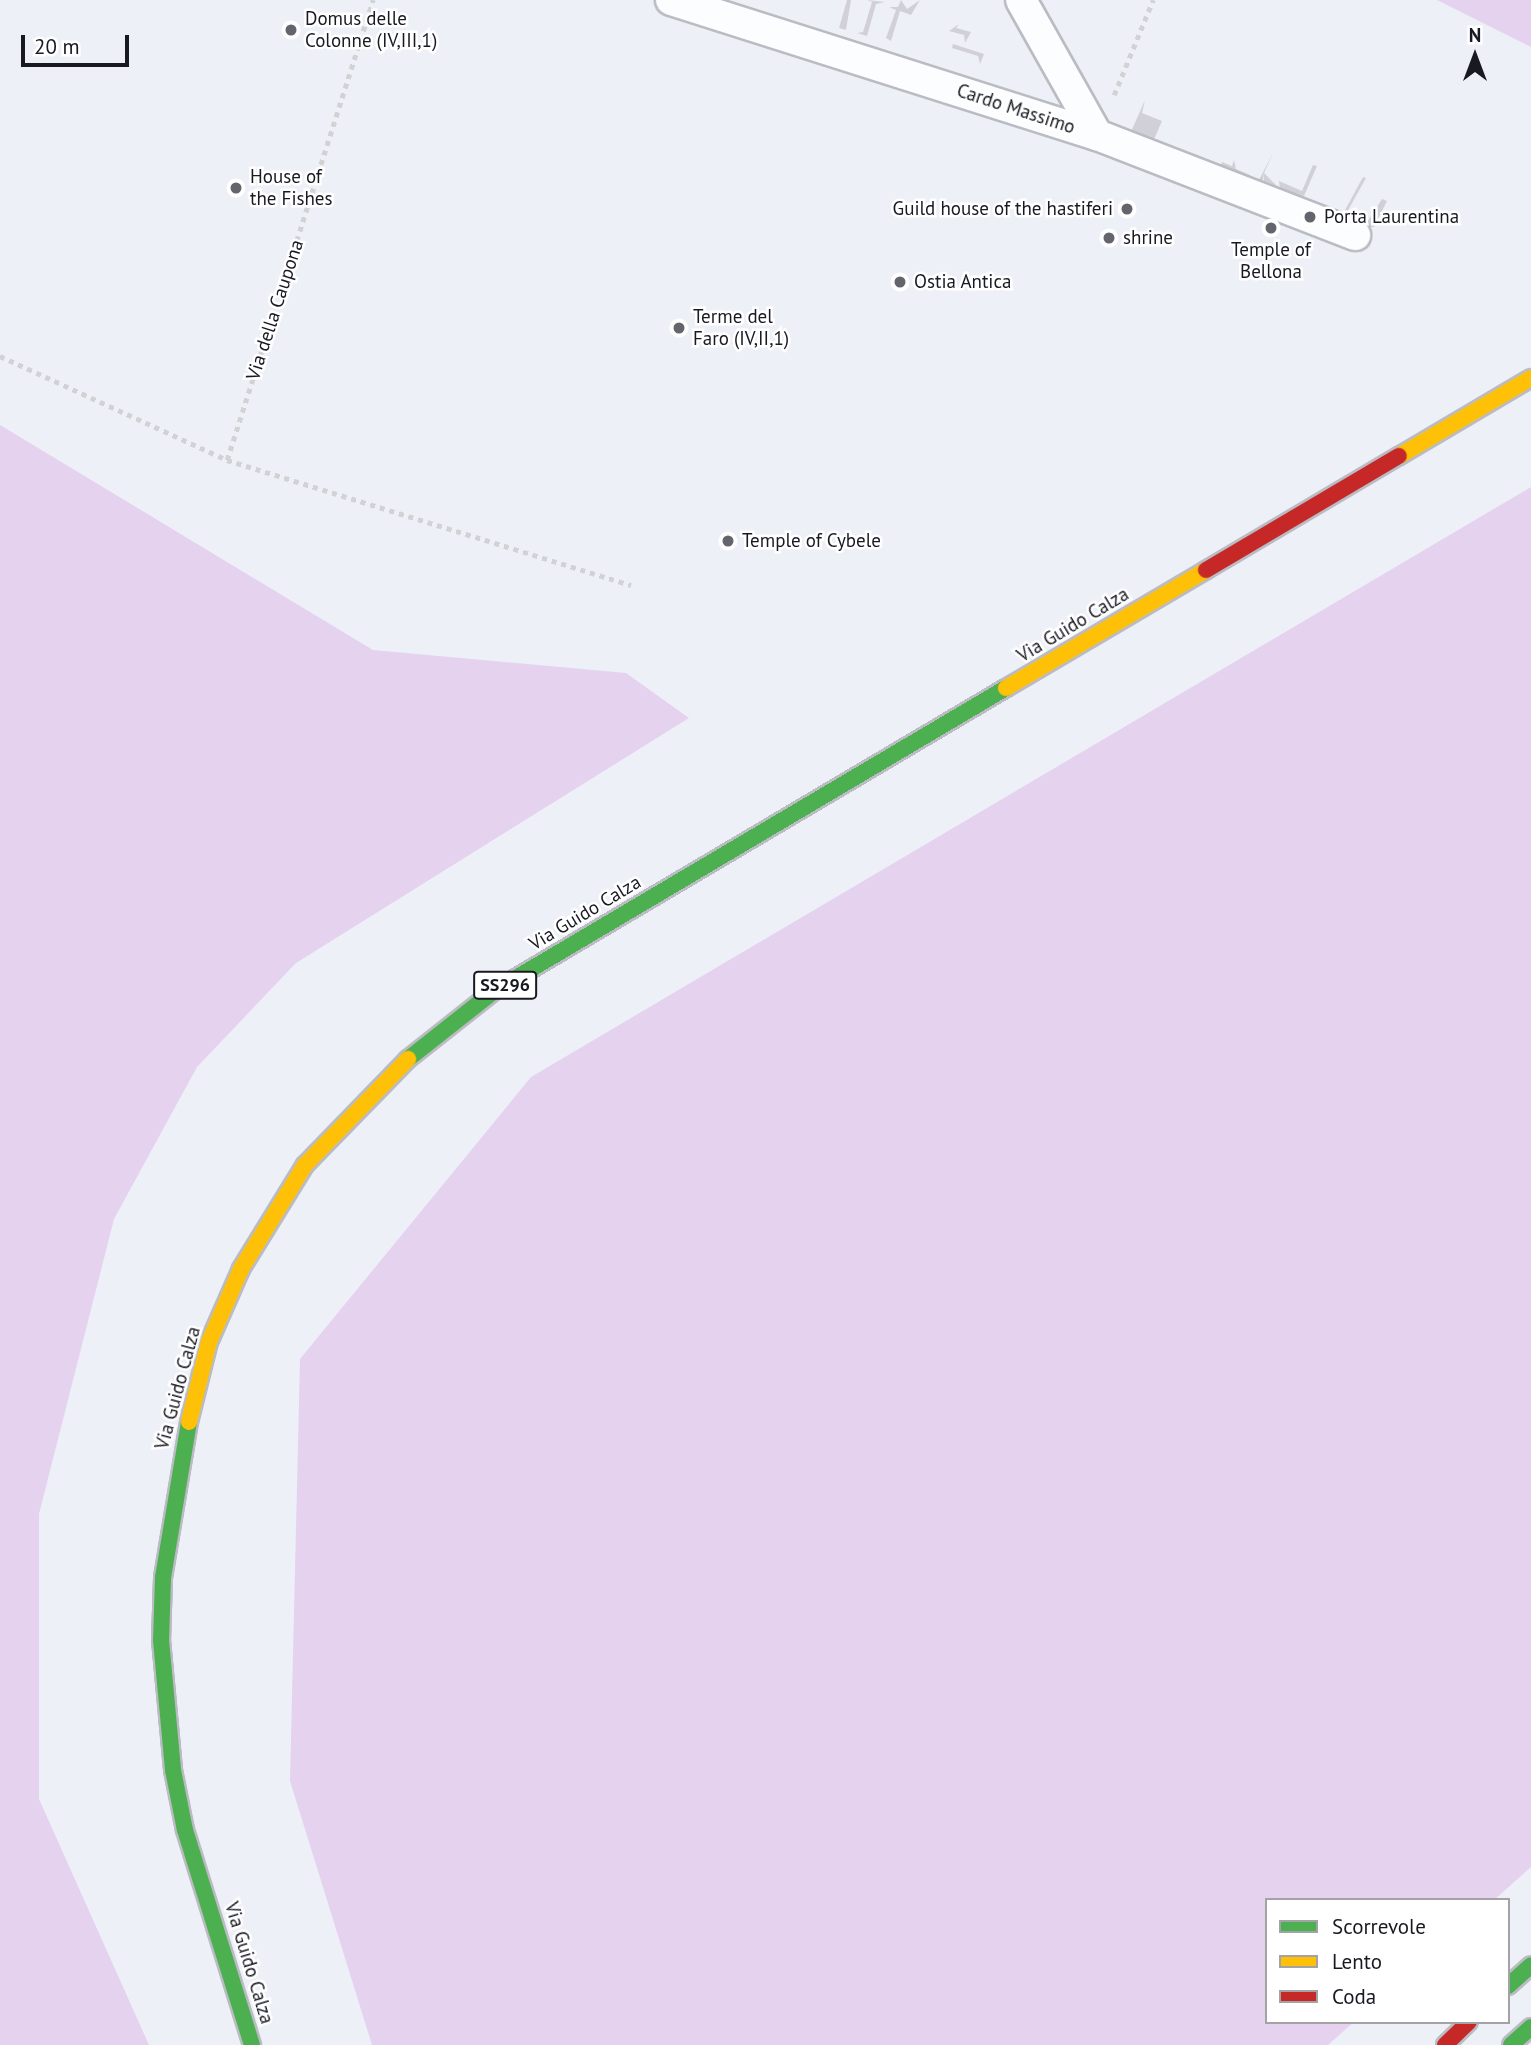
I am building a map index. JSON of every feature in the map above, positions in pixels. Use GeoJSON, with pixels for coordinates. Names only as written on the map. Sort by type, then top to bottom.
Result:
{"type":"FeatureCollection","features":[{"type":"Feature","properties":{"kind":"main road","name":"Via Guido Calza"},"geometry":{"type":"LineString","coordinates":[[252,2045],[186,1830],[173,1770],[161,1640],[163,1578],[181,1454],[209,1342],[241,1269],[305,1165],[412,1055],[494,992],[1531,378]]}},
{"type":"Feature","properties":{"kind":"main road"},"geometry":{"type":"LineString","coordinates":[[1510,1984],[1531,1965]]}},
{"type":"Feature","properties":{"kind":"main road"},"geometry":{"type":"LineString","coordinates":[[1445,2045],[1467,2024]]}},
{"type":"Feature","properties":{"kind":"main road"},"geometry":{"type":"LineString","coordinates":[[1511,2045],[1531,2027]]}},
{"type":"Feature","properties":{"kind":"street","name":"Cardo Massimo"},"geometry":{"type":"LineString","coordinates":[[671,0],[1097,135],[1354,234]]}},
{"type":"Feature","properties":{"kind":"street"},"geometry":{"type":"LineString","coordinates":[[1021,0],[1097,135]]}},
{"type":"Feature","properties":{"kind":"path","name":"Via della Caupona"},"geometry":{"type":"LineString","coordinates":[[227,460],[373,0]]}},
{"type":"Feature","properties":{"kind":"path"},"geometry":{"type":"LineString","coordinates":[[1097,135],[1153,0]]}},
{"type":"Feature","properties":{"kind":"path"},"geometry":{"type":"LineString","coordinates":[[0,356],[227,460],[631,584]]}},
{"type":"Feature","properties":{"kind":"shaded area"},"geometry":{"type":"Polygon","coordinates":[[[1437,0],[1531,0],[1531,47],[1437,0]]]}},
{"type":"Feature","properties":{"kind":"shaded area"},"geometry":{"type":"Polygon","coordinates":[[[0,425],[373,650],[626,673],[689,718],[296,963],[197,1067],[114,1219],[39,1514],[39,1799],[149,2045],[0,2045],[0,425]]]}},
{"type":"Feature","properties":{"kind":"shaded area"},"geometry":{"type":"Polygon","coordinates":[[[1531,487],[1531,1867],[1496,1898],[1265,1898],[1265,2024],[1352,2024],[1328,2045],[372,2045],[290,1781],[300,1359],[531,1077],[1531,487]]]}},
{"type":"Feature","properties":{"kind":"building"},"geometry":{"type":"Polygon","coordinates":[[[847,0],[851,0],[846,30],[839,28],[847,0]]]}},
{"type":"Feature","properties":{"kind":"building"},"geometry":{"type":"Polygon","coordinates":[[[867,0],[885,2],[876,4],[867,36],[857,33],[863,32],[872,2],[867,0]]]}},
{"type":"Feature","properties":{"kind":"building"},"geometry":{"type":"Polygon","coordinates":[[[901,0],[907,9],[920,0],[911,15],[900,11],[891,41],[886,38],[896,10],[889,7],[898,7],[901,0]]]}},
{"type":"Feature","properties":{"kind":"building"},"geometry":{"type":"Polygon","coordinates":[[[959,24],[956,28],[971,32],[965,43],[964,35],[949,31],[959,24]]]}},
{"type":"Feature","properties":{"kind":"building"},"geometry":{"type":"Polygon","coordinates":[[[953,44],[984,54],[980,64],[978,56],[952,48],[953,44]]]}},
{"type":"Feature","properties":{"kind":"building"},"geometry":{"type":"Polygon","coordinates":[[[1145,100],[1142,113],[1162,121],[1152,144],[1130,134],[1145,100]]]}},
{"type":"Feature","properties":{"kind":"building"},"geometry":{"type":"Polygon","coordinates":[[[1273,153],[1263,181],[1253,182],[1260,178],[1273,153]]]}},
{"type":"Feature","properties":{"kind":"building"},"geometry":{"type":"Polygon","coordinates":[[[1234,160],[1236,169],[1250,175],[1250,181],[1219,170],[1222,162],[1232,166],[1234,160]]]}},
{"type":"Feature","properties":{"kind":"building"},"geometry":{"type":"Polygon","coordinates":[[[1313,165],[1317,166],[1304,196],[1280,190],[1279,181],[1302,191],[1313,165]]]}},
{"type":"Feature","properties":{"kind":"building"},"geometry":{"type":"Polygon","coordinates":[[[1264,173],[1277,186],[1264,181],[1264,173]]]}},
{"type":"Feature","properties":{"kind":"building"},"geometry":{"type":"Polygon","coordinates":[[[1363,177],[1366,178],[1346,214],[1344,212],[1363,177]]]}},
{"type":"Feature","properties":{"kind":"building"},"geometry":{"type":"Polygon","coordinates":[[[1382,199],[1387,201],[1374,227],[1364,227],[1382,199]]]}},
{"type":"Feature","properties":{"kind":"traffic: fast"},"geometry":{"type":"LineString","coordinates":[[408,1059],[494,991],[1006,688]]}},
{"type":"Feature","properties":{"kind":"traffic: fast"},"geometry":{"type":"LineString","coordinates":[[189,1422],[163,1578],[161,1640],[173,1770],[185,1830],[252,2045]]}},
{"type":"Feature","properties":{"kind":"traffic: fast"},"geometry":{"type":"LineString","coordinates":[[1510,1984],[1531,1965]]}},
{"type":"Feature","properties":{"kind":"traffic: fast"},"geometry":{"type":"LineString","coordinates":[[1511,2045],[1531,2027]]}},
{"type":"Feature","properties":{"kind":"traffic: slow"},"geometry":{"type":"LineString","coordinates":[[1399,456],[1531,378]]}},
{"type":"Feature","properties":{"kind":"traffic: slow"},"geometry":{"type":"LineString","coordinates":[[1006,688],[1206,570]]}},
{"type":"Feature","properties":{"kind":"traffic: slow"},"geometry":{"type":"LineString","coordinates":[[189,1422],[209,1342],[241,1269],[305,1165],[408,1059]]}},
{"type":"Feature","properties":{"kind":"traffic: jam"},"geometry":{"type":"LineString","coordinates":[[1206,570],[1399,456]]}},
{"type":"Feature","properties":{"kind":"traffic: jam"},"geometry":{"type":"LineString","coordinates":[[1445,2045],[1467,2024]]}},
{"type":"Feature","properties":{"kind":"place","name":"Domus delle Colonne (IV,III,1)"},"geometry":{"type":"Point","coordinates":[291,30]}},
{"type":"Feature","properties":{"kind":"place","name":"House of the Fishes"},"geometry":{"type":"Point","coordinates":[236,188]}},
{"type":"Feature","properties":{"kind":"place","name":"Guild house of the hastiferi"},"geometry":{"type":"Point","coordinates":[1127,209]}},
{"type":"Feature","properties":{"kind":"place","name":"Porta Laurentina"},"geometry":{"type":"Point","coordinates":[1310,217]}},
{"type":"Feature","properties":{"kind":"place","name":"Temple of Bellona"},"geometry":{"type":"Point","coordinates":[1271,228]}},
{"type":"Feature","properties":{"kind":"place","name":"shrine"},"geometry":{"type":"Point","coordinates":[1109,238]}},
{"type":"Feature","properties":{"kind":"place","name":"Ostia Antica"},"geometry":{"type":"Point","coordinates":[900,282]}},
{"type":"Feature","properties":{"kind":"place","name":"Terme del Faro (IV,II,1)"},"geometry":{"type":"Point","coordinates":[679,328]}},
{"type":"Feature","properties":{"kind":"place","name":"Temple of Cybele"},"geometry":{"type":"Point","coordinates":[728,541]}}]}
